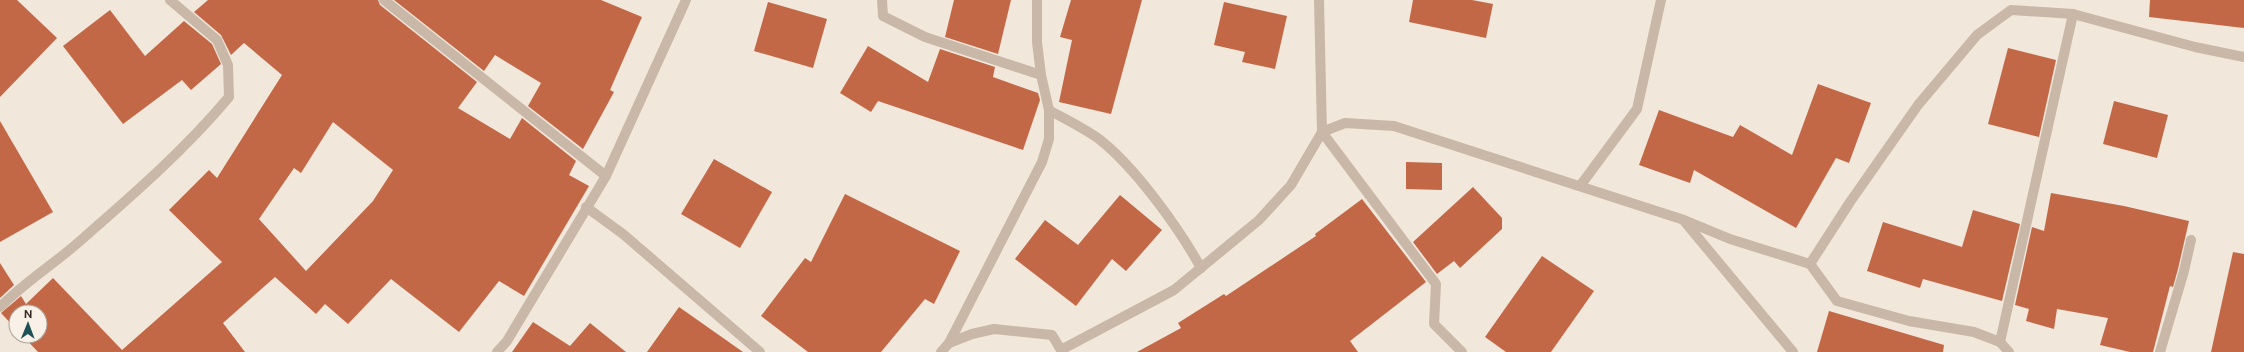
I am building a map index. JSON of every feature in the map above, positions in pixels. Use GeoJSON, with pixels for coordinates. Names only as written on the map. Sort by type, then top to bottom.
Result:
{"type":"FeatureCollection","features":[{"type":"Feature","properties":{"kind":"street"},"geometry":{"type":"LineString","coordinates":[[0,307],[17,290],[72,247],[201,129],[229,97],[228,65],[217,40],[170,0]]}},
{"type":"Feature","properties":{"kind":"street"},"geometry":{"type":"LineString","coordinates":[[384,0],[606,176]]}},
{"type":"Feature","properties":{"kind":"street"},"geometry":{"type":"LineString","coordinates":[[497,352],[507,341],[586,207],[606,176],[686,0]]}},
{"type":"Feature","properties":{"kind":"street"},"geometry":{"type":"LineString","coordinates":[[882,0],[883,16],[926,38],[1041,74]]}},
{"type":"Feature","properties":{"kind":"street"},"geometry":{"type":"LineString","coordinates":[[941,352],[949,343],[1042,162],[1048,139],[1049,110],[1041,74],[1037,42],[1037,0]]}},
{"type":"Feature","properties":{"kind":"street"},"geometry":{"type":"LineString","coordinates":[[949,343],[972,334],[994,329],[1052,335],[1061,350],[1174,290],[1258,220],[1291,185],[1322,132],[1319,0]]}},
{"type":"Feature","properties":{"kind":"street"},"geometry":{"type":"LineString","coordinates":[[1580,186],[1637,109],[1661,0]]}},
{"type":"Feature","properties":{"kind":"street"},"geometry":{"type":"LineString","coordinates":[[1810,264],[1850,202],[1918,105],[1977,35],[2011,10],[2073,14],[2195,47],[2244,57]]}},
{"type":"Feature","properties":{"kind":"street"},"geometry":{"type":"LineString","coordinates":[[2000,342],[2073,14]]}},
{"type":"Feature","properties":{"kind":"street"},"geometry":{"type":"LineString","coordinates":[[1049,110],[1099,140],[1127,166],[1183,236],[1201,268]]}},
{"type":"Feature","properties":{"kind":"street"},"geometry":{"type":"LineString","coordinates":[[1322,132],[1345,123],[1394,126],[1684,220],[1730,239],[1810,264],[1837,301],[1909,321],[1974,332],[2000,342],[2009,352]]}},
{"type":"Feature","properties":{"kind":"street"},"geometry":{"type":"LineString","coordinates":[[1322,132],[1436,284],[1434,324],[1462,352]]}},
{"type":"Feature","properties":{"kind":"street"},"geometry":{"type":"LineString","coordinates":[[586,207],[623,234],[760,352]]}},
{"type":"Feature","properties":{"kind":"street"},"geometry":{"type":"LineString","coordinates":[[1684,220],[1793,352]]}},
{"type":"Feature","properties":{"kind":"street"},"geometry":{"type":"LineString","coordinates":[[2160,352],[2184,271],[2191,240]]}},
{"type":"Feature","properties":{"kind":"building"},"geometry":{"type":"Polygon","coordinates":[[[0,0],[17,0],[57,38],[0,97],[0,0]]]}},
{"type":"Feature","properties":{"kind":"building"},"geometry":{"type":"Polygon","coordinates":[[[208,0],[378,0],[380,5],[477,82],[458,108],[510,139],[522,118],[576,161],[569,175],[589,186],[524,296],[499,281],[459,332],[391,279],[348,324],[325,304],[316,314],[275,277],[223,323],[245,352],[38,352],[30,344],[48,344],[48,304],[26,304],[53,278],[122,350],[222,262],[169,210],[209,170],[217,178],[282,75],[244,43],[231,55],[221,35],[194,12],[208,0]],[[333,122],[301,173],[294,168],[259,219],[306,271],[373,201],[393,170],[333,122]]]}},
{"type":"Feature","properties":{"kind":"building"},"geometry":{"type":"Polygon","coordinates":[[[394,0],[601,0],[642,17],[610,90],[614,92],[583,149],[528,106],[541,83],[495,55],[484,71],[394,0]]]}},
{"type":"Feature","properties":{"kind":"building"},"geometry":{"type":"Polygon","coordinates":[[[954,0],[1011,0],[998,54],[945,37],[954,0]]]}},
{"type":"Feature","properties":{"kind":"building"},"geometry":{"type":"Polygon","coordinates":[[[1071,0],[1142,0],[1111,114],[1059,102],[1072,40],[1060,37],[1071,0]]]}},
{"type":"Feature","properties":{"kind":"building"},"geometry":{"type":"Polygon","coordinates":[[[1413,0],[1472,0],[1493,4],[1486,38],[1409,22],[1413,0]]]}},
{"type":"Feature","properties":{"kind":"building"},"geometry":{"type":"Polygon","coordinates":[[[2150,0],[2244,0],[2244,28],[2149,17],[2150,0]]]}},
{"type":"Feature","properties":{"kind":"building"},"geometry":{"type":"Polygon","coordinates":[[[768,2],[827,19],[813,68],[754,51],[768,2]]]}},
{"type":"Feature","properties":{"kind":"building"},"geometry":{"type":"Polygon","coordinates":[[[1224,2],[1287,16],[1275,69],[1242,62],[1245,52],[1214,45],[1224,2]]]}},
{"type":"Feature","properties":{"kind":"building"},"geometry":{"type":"Polygon","coordinates":[[[110,10],[145,56],[184,21],[212,44],[221,64],[191,90],[182,80],[123,124],[63,46],[110,10]]]}},
{"type":"Feature","properties":{"kind":"building"},"geometry":{"type":"Polygon","coordinates":[[[868,46],[928,82],[940,49],[995,67],[993,77],[1038,93],[1040,100],[1023,150],[878,101],[871,112],[840,93],[868,46]]]}},
{"type":"Feature","properties":{"kind":"building"},"geometry":{"type":"Polygon","coordinates":[[[2008,48],[2056,60],[2039,137],[1988,124],[2008,48]]]}},
{"type":"Feature","properties":{"kind":"building"},"geometry":{"type":"Polygon","coordinates":[[[1818,84],[1871,103],[1849,163],[1836,158],[1796,228],[1694,170],[1690,183],[1639,165],[1659,110],[1733,137],[1740,125],[1792,155],[1818,84]]]}},
{"type":"Feature","properties":{"kind":"building"},"geometry":{"type":"Polygon","coordinates":[[[2114,101],[2168,115],[2157,158],[2103,144],[2114,101]]]}},
{"type":"Feature","properties":{"kind":"building"},"geometry":{"type":"Polygon","coordinates":[[[0,121],[53,212],[0,242],[0,121]]]}},
{"type":"Feature","properties":{"kind":"building"},"geometry":{"type":"Polygon","coordinates":[[[714,159],[772,192],[740,248],[681,214],[714,159]]]}},
{"type":"Feature","properties":{"kind":"building"},"geometry":{"type":"Polygon","coordinates":[[[1406,162],[1442,163],[1442,190],[1406,189],[1406,162]]]}},
{"type":"Feature","properties":{"kind":"building"},"geometry":{"type":"Polygon","coordinates":[[[1473,187],[1502,218],[1502,229],[1460,268],[1454,261],[1437,274],[1413,242],[1473,187]]]}},
{"type":"Feature","properties":{"kind":"building"},"geometry":{"type":"Polygon","coordinates":[[[2051,193],[2124,206],[2189,221],[2178,269],[2173,287],[2170,286],[2153,352],[2130,352],[2100,345],[2108,318],[2057,309],[2054,329],[2026,321],[2029,309],[2015,305],[2032,227],[2044,231],[2051,193]]]}},
{"type":"Feature","properties":{"kind":"building"},"geometry":{"type":"Polygon","coordinates":[[[845,194],[960,251],[934,304],[925,299],[881,352],[808,352],[761,316],[805,258],[811,262],[845,194]]]}},
{"type":"Feature","properties":{"kind":"building"},"geometry":{"type":"Polygon","coordinates":[[[1120,195],[1162,230],[1126,271],[1112,259],[1076,306],[1015,259],[1045,220],[1078,245],[1120,195]]]}},
{"type":"Feature","properties":{"kind":"building"},"geometry":{"type":"Polygon","coordinates":[[[1362,199],[1426,282],[1350,341],[1358,352],[1137,352],[1181,328],[1178,323],[1224,294],[1226,296],[1316,236],[1315,234],[1362,199]]]}},
{"type":"Feature","properties":{"kind":"building"},"geometry":{"type":"Polygon","coordinates":[[[1973,210],[2020,224],[2002,301],[1923,279],[1920,288],[1867,271],[1883,222],[1962,247],[1973,210]]]}},
{"type":"Feature","properties":{"kind":"building"},"geometry":{"type":"Polygon","coordinates":[[[2233,252],[2244,254],[2244,352],[2211,352],[2233,252]]]}},
{"type":"Feature","properties":{"kind":"building"},"geometry":{"type":"Polygon","coordinates":[[[1542,256],[1594,291],[1551,352],[1506,352],[1485,337],[1542,256]]]}},
{"type":"Feature","properties":{"kind":"building"},"geometry":{"type":"Polygon","coordinates":[[[0,263],[14,285],[0,298],[0,263]]]}},
{"type":"Feature","properties":{"kind":"building"},"geometry":{"type":"Polygon","coordinates":[[[21,296],[26,304],[12,304],[21,296]]]}},
{"type":"Feature","properties":{"kind":"building"},"geometry":{"type":"Polygon","coordinates":[[[8,307],[8,320],[1,313],[8,307]]]}},
{"type":"Feature","properties":{"kind":"building"},"geometry":{"type":"Polygon","coordinates":[[[679,307],[743,352],[647,352],[679,307]]]}},
{"type":"Feature","properties":{"kind":"building"},"geometry":{"type":"Polygon","coordinates":[[[1829,311],[1944,345],[1943,352],[1817,352],[1829,311]]]}},
{"type":"Feature","properties":{"kind":"building"},"geometry":{"type":"Polygon","coordinates":[[[533,322],[570,346],[590,323],[626,352],[512,352],[533,322]]]}}]}
